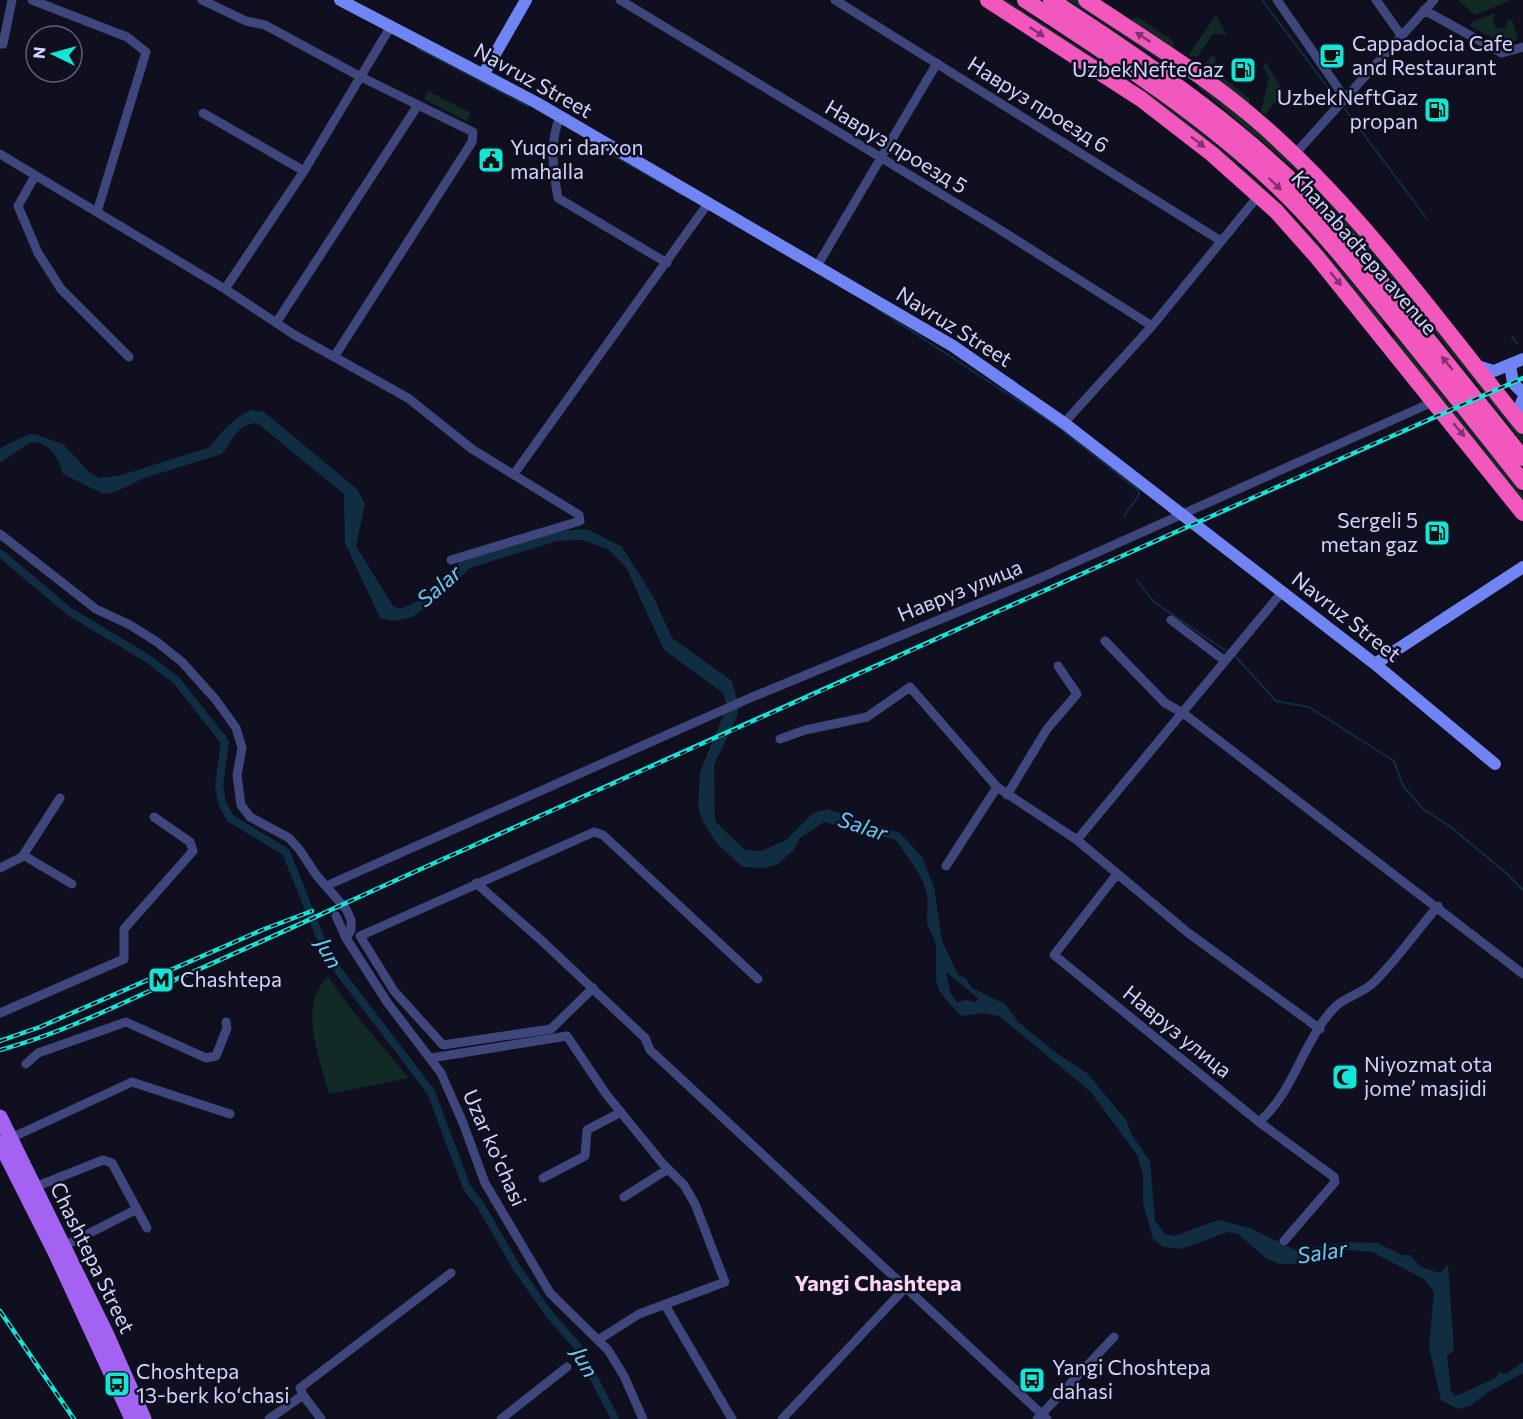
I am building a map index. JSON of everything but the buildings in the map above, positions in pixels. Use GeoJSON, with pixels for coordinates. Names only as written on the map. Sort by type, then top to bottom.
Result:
{"type":"FeatureCollection","features":[{"type":"Feature","properties":{"kind":"highway"},"geometry":{"type":"LineString","coordinates":[[988,0],[1141,99],[1196,141],[1259,195],[1298,235],[1523,513]]}},
{"type":"Feature","properties":{"kind":"highway","name":"Khanabadtepa avenue"},"geometry":{"type":"LineString","coordinates":[[1025,0],[1132,70],[1246,157],[1358,264],[1523,458]]}},
{"type":"Feature","properties":{"kind":"highway","name":"Khanabadtepa avenue"},"geometry":{"type":"LineString","coordinates":[[1051,0],[1173,82],[1230,124],[1308,194],[1358,264],[1387,311],[1523,482]]}},
{"type":"Feature","properties":{"kind":"highway"},"geometry":{"type":"LineString","coordinates":[[1086,0],[1209,82],[1256,119],[1297,158],[1347,208],[1521,424]]}},
{"type":"Feature","properties":{"kind":"highway"},"geometry":{"type":"LineString","coordinates":[[1132,70],[1141,99]]}},
{"type":"Feature","properties":{"kind":"highway"},"geometry":{"type":"LineString","coordinates":[[1173,82],[1209,82]]}},
{"type":"Feature","properties":{"kind":"highway"},"geometry":{"type":"LineString","coordinates":[[1297,158],[1308,194]]}},
{"type":"Feature","properties":{"kind":"highway"},"geometry":{"type":"LineString","coordinates":[[1387,311],[1389,346]]}},
{"type":"Feature","properties":{"kind":"main road","name":"Chashtepa Street"},"geometry":{"type":"LineString","coordinates":[[0,1117],[5,1141],[132,1419]]}},
{"type":"Feature","properties":{"kind":"main road","name":"Chashtepa Street"},"geometry":{"type":"LineString","coordinates":[[5,1141],[35,1187],[144,1419]]}},
{"type":"Feature","properties":{"kind":"street"},"geometry":{"type":"LineString","coordinates":[[0,44],[3,44],[12,0]]}},
{"type":"Feature","properties":{"kind":"street"},"geometry":{"type":"LineString","coordinates":[[32,0],[127,37],[146,52],[97,212]]}},
{"type":"Feature","properties":{"kind":"street"},"geometry":{"type":"LineString","coordinates":[[202,0],[246,21],[265,25],[361,77],[471,130],[474,138],[334,357]]}},
{"type":"Feature","properties":{"kind":"street","name":"Navruz Street"},"geometry":{"type":"LineString","coordinates":[[340,0],[560,117],[952,346],[1064,423],[1375,664],[1495,764]]}},
{"type":"Feature","properties":{"kind":"street"},"geometry":{"type":"LineString","coordinates":[[483,75],[526,0]]}},
{"type":"Feature","properties":{"kind":"street","name":"Навруз проезд 5"},"geometry":{"type":"LineString","coordinates":[[620,0],[881,160],[994,226],[1152,326]]}},
{"type":"Feature","properties":{"kind":"street","name":"Навруз проезд 6"},"geometry":{"type":"LineString","coordinates":[[835,0],[1221,241]]}},
{"type":"Feature","properties":{"kind":"street"},"geometry":{"type":"LineString","coordinates":[[1277,0],[1345,98]]}},
{"type":"Feature","properties":{"kind":"street"},"geometry":{"type":"LineString","coordinates":[[1376,0],[1401,35]]}},
{"type":"Feature","properties":{"kind":"street"},"geometry":{"type":"LineString","coordinates":[[1297,158],[1345,98],[1434,0]]}},
{"type":"Feature","properties":{"kind":"street"},"geometry":{"type":"LineString","coordinates":[[1424,10],[1502,52],[1523,47]]}},
{"type":"Feature","properties":{"kind":"street"},"geometry":{"type":"LineString","coordinates":[[225,289],[304,171],[392,26]]}},
{"type":"Feature","properties":{"kind":"street"},"geometry":{"type":"LineString","coordinates":[[817,266],[938,63]]}},
{"type":"Feature","properties":{"kind":"street"},"geometry":{"type":"LineString","coordinates":[[276,323],[418,105]]}},
{"type":"Feature","properties":{"kind":"street"},"geometry":{"type":"LineString","coordinates":[[203,113],[304,171]]}},
{"type":"Feature","properties":{"kind":"street"},"geometry":{"type":"LineString","coordinates":[[560,117],[555,130],[553,147],[558,198],[667,262]]}},
{"type":"Feature","properties":{"kind":"street"},"geometry":{"type":"LineString","coordinates":[[0,154],[225,289],[276,323],[408,398],[472,449],[573,509],[579,515],[580,521],[451,560]]}},
{"type":"Feature","properties":{"kind":"street"},"geometry":{"type":"LineString","coordinates":[[35,176],[18,206],[38,253],[61,289],[129,357]]}},
{"type":"Feature","properties":{"kind":"street"},"geometry":{"type":"LineString","coordinates":[[1064,423],[1152,326],[1259,195]]}},
{"type":"Feature","properties":{"kind":"street"},"geometry":{"type":"LineString","coordinates":[[514,474],[709,202]]}},
{"type":"Feature","properties":{"kind":"street"},"geometry":{"type":"LineString","coordinates":[[1470,360],[1489,371],[1523,359]]}},
{"type":"Feature","properties":{"kind":"street"},"geometry":{"type":"LineString","coordinates":[[1510,365],[1513,383],[1523,393]]}},
{"type":"Feature","properties":{"kind":"street"},"geometry":{"type":"LineString","coordinates":[[1521,424],[1518,408],[1523,399]]}},
{"type":"Feature","properties":{"kind":"street","name":"Навруз улица"},"geometry":{"type":"LineString","coordinates":[[326,886],[717,712],[1040,578],[1435,402]]}},
{"type":"Feature","properties":{"kind":"street"},"geometry":{"type":"LineString","coordinates":[[0,534],[96,609],[130,625],[182,662],[216,700],[236,728],[242,748],[238,786],[244,811],[257,822],[289,838],[346,909],[351,920],[347,937],[360,936],[594,832],[603,835],[758,979]]}},
{"type":"Feature","properties":{"kind":"street"},"geometry":{"type":"LineString","coordinates":[[1375,664],[1523,567]]}},
{"type":"Feature","properties":{"kind":"street"},"geometry":{"type":"LineString","coordinates":[[1077,840],[1282,592]]}},
{"type":"Feature","properties":{"kind":"street"},"geometry":{"type":"LineString","coordinates":[[1171,620],[1225,661]]}},
{"type":"Feature","properties":{"kind":"street"},"geometry":{"type":"LineString","coordinates":[[1105,641],[1165,703],[1183,712],[1438,906],[1523,974]]}},
{"type":"Feature","properties":{"kind":"street"},"geometry":{"type":"LineString","coordinates":[[1007,795],[1047,729],[1077,694],[1058,666]]}},
{"type":"Feature","properties":{"kind":"street"},"geometry":{"type":"LineString","coordinates":[[780,739],[805,730],[867,717],[910,687],[997,787],[1077,840],[1187,932],[1320,1029]]}},
{"type":"Feature","properties":{"kind":"street"},"geometry":{"type":"LineString","coordinates":[[946,866],[997,787]]}},
{"type":"Feature","properties":{"kind":"street"},"geometry":{"type":"LineString","coordinates":[[0,868],[23,855],[60,798]]}},
{"type":"Feature","properties":{"kind":"street"},"geometry":{"type":"LineString","coordinates":[[0,1013],[124,959],[124,929],[193,851],[190,842],[154,817]]}},
{"type":"Feature","properties":{"kind":"street"},"geometry":{"type":"LineString","coordinates":[[23,855],[72,884]]}},
{"type":"Feature","properties":{"kind":"street","name":"Навруз улица"},"geometry":{"type":"LineString","coordinates":[[1117,874],[1054,955],[1259,1122],[1334,1177],[1335,1182],[1284,1241]]}},
{"type":"Feature","properties":{"kind":"street"},"geometry":{"type":"LineString","coordinates":[[476,883],[593,988],[645,1038],[650,1050],[906,1287],[1042,1417],[1114,1337]]}},
{"type":"Feature","properties":{"kind":"street"},"geometry":{"type":"LineString","coordinates":[[1259,1122],[1270,1112],[1287,1087],[1320,1029],[1337,1006],[1371,984],[1438,906]]}},
{"type":"Feature","properties":{"kind":"street","name":"Uzar ko'chasi"},"geometry":{"type":"LineString","coordinates":[[336,916],[387,1002],[441,1072],[463,1123],[484,1183],[506,1222],[550,1293],[608,1350],[624,1376],[644,1419]]}},
{"type":"Feature","properties":{"kind":"street"},"geometry":{"type":"LineString","coordinates":[[360,936],[394,991],[443,1045],[551,1029],[593,988]]}},
{"type":"Feature","properties":{"kind":"street"},"geometry":{"type":"LineString","coordinates":[[26,1064],[38,1053],[126,1022],[206,1058],[212,1058],[216,1056],[227,1028],[226,1023]]}},
{"type":"Feature","properties":{"kind":"street"},"geometry":{"type":"LineString","coordinates":[[431,1058],[567,1036],[621,1112],[684,1185],[695,1203],[725,1282],[639,1314],[598,1340]]}},
{"type":"Feature","properties":{"kind":"street"},"geometry":{"type":"LineString","coordinates":[[5,1141],[132,1082],[230,1114]]}},
{"type":"Feature","properties":{"kind":"street"},"geometry":{"type":"LineString","coordinates":[[543,1178],[585,1156],[587,1130],[621,1112]]}},
{"type":"Feature","properties":{"kind":"street"},"geometry":{"type":"LineString","coordinates":[[35,1187],[103,1160],[112,1163],[147,1228]]}},
{"type":"Feature","properties":{"kind":"street"},"geometry":{"type":"LineString","coordinates":[[624,1197],[668,1169]]}},
{"type":"Feature","properties":{"kind":"street"},"geometry":{"type":"LineString","coordinates":[[64,1246],[137,1209]]}},
{"type":"Feature","properties":{"kind":"street"},"geometry":{"type":"LineString","coordinates":[[321,1419],[300,1388],[451,1273]]}},
{"type":"Feature","properties":{"kind":"street"},"geometry":{"type":"LineString","coordinates":[[782,1419],[906,1287]]}},
{"type":"Feature","properties":{"kind":"street"},"geometry":{"type":"LineString","coordinates":[[665,1305],[732,1419]]}},
{"type":"Feature","properties":{"kind":"street"},"geometry":{"type":"LineString","coordinates":[[501,1419],[567,1368]]}},
{"type":"Feature","properties":{"kind":"street"},"geometry":{"type":"LineString","coordinates":[[269,1419],[303,1395]]}},
{"type":"Feature","properties":{"kind":"green space"},"geometry":{"type":"Polygon","coordinates":[[[997,0],[1007,0],[1131,81],[1133,89],[997,0]]]}},
{"type":"Feature","properties":{"kind":"green space"},"geometry":{"type":"Polygon","coordinates":[[[1068,0],[1078,0],[1188,72],[1187,78],[1068,0]]]}},
{"type":"Feature","properties":{"kind":"green space"},"geometry":{"type":"Polygon","coordinates":[[[1458,0],[1511,0],[1475,15],[1458,0]]]}},
{"type":"Feature","properties":{"kind":"green space"},"geometry":{"type":"Polygon","coordinates":[[[1495,13],[1493,21],[1496,28],[1505,29],[1508,20],[1512,20],[1518,39],[1505,45],[1470,26],[1472,22],[1495,13]]]}},
{"type":"Feature","properties":{"kind":"green space"},"geometry":{"type":"Polygon","coordinates":[[[1216,15],[1227,35],[1213,34],[1197,57],[1188,56],[1216,15]]]}},
{"type":"Feature","properties":{"kind":"green space"},"geometry":{"type":"Polygon","coordinates":[[[1138,17],[1173,41],[1174,48],[1131,20],[1138,17]]]}},
{"type":"Feature","properties":{"kind":"green space"},"geometry":{"type":"Polygon","coordinates":[[[1212,55],[1216,58],[1213,70],[1249,98],[1251,107],[1202,68],[1212,55]]]}},
{"type":"Feature","properties":{"kind":"green space"},"geometry":{"type":"Polygon","coordinates":[[[1266,62],[1283,91],[1265,115],[1261,111],[1269,78],[1263,67],[1266,62]]]}},
{"type":"Feature","properties":{"kind":"green space"},"geometry":{"type":"Polygon","coordinates":[[[1205,85],[1297,164],[1298,172],[1197,86],[1205,85]]]}},
{"type":"Feature","properties":{"kind":"green space"},"geometry":{"type":"Polygon","coordinates":[[[1141,87],[1210,140],[1271,195],[1328,255],[1383,321],[1383,326],[1327,260],[1143,96],[1141,87]]]}},
{"type":"Feature","properties":{"kind":"green space"},"geometry":{"type":"Polygon","coordinates":[[[428,91],[471,113],[466,121],[424,99],[428,91]]]}},
{"type":"Feature","properties":{"kind":"green space"},"geometry":{"type":"Polygon","coordinates":[[[1307,177],[1327,194],[1523,433],[1523,443],[1379,262],[1311,185],[1307,177]]]}},
{"type":"Feature","properties":{"kind":"green space"},"geometry":{"type":"Polygon","coordinates":[[[1394,334],[1523,495],[1523,503],[1393,342],[1394,334]]]}},
{"type":"Feature","properties":{"kind":"green space"},"geometry":{"type":"Polygon","coordinates":[[[328,976],[351,1009],[409,1078],[329,1094],[317,1049],[312,1017],[319,988],[328,976]]]}},
{"type":"Feature","properties":{"kind":"water","name":"Salar"},"geometry":{"type":"Polygon","coordinates":[[[251,410],[264,412],[357,489],[365,504],[356,546],[393,606],[400,609],[416,602],[437,586],[461,560],[556,531],[587,529],[622,547],[654,598],[672,638],[732,681],[739,707],[736,719],[714,765],[715,821],[745,850],[761,851],[786,840],[813,813],[827,809],[900,833],[922,857],[934,887],[942,941],[958,975],[966,979],[972,988],[1005,1004],[1018,1022],[1059,1055],[1087,1073],[1126,1120],[1132,1135],[1150,1161],[1155,1221],[1165,1234],[1174,1236],[1218,1220],[1250,1228],[1295,1250],[1347,1242],[1377,1243],[1402,1255],[1410,1255],[1421,1267],[1440,1273],[1448,1265],[1454,1350],[1447,1356],[1451,1391],[1455,1396],[1461,1394],[1495,1378],[1500,1372],[1506,1374],[1523,1362],[1523,1373],[1488,1392],[1470,1406],[1458,1409],[1441,1400],[1429,1347],[1434,1292],[1424,1279],[1372,1252],[1348,1250],[1323,1254],[1303,1264],[1279,1264],[1266,1258],[1238,1234],[1227,1232],[1182,1249],[1163,1247],[1153,1239],[1143,1203],[1143,1175],[1137,1155],[1091,1092],[999,1016],[984,1013],[961,1016],[940,991],[936,979],[936,947],[927,921],[926,890],[915,867],[896,840],[824,822],[800,838],[794,850],[776,865],[763,868],[743,867],[718,845],[703,822],[698,807],[700,772],[727,706],[723,693],[664,650],[626,567],[608,549],[582,540],[557,541],[470,568],[442,595],[412,617],[394,621],[380,618],[345,543],[344,494],[257,423],[240,430],[222,454],[144,478],[115,492],[103,494],[63,474],[53,452],[38,443],[31,442],[0,463],[0,448],[30,434],[63,444],[89,472],[99,478],[122,475],[210,447],[228,426],[251,410]],[[946,972],[950,992],[957,1002],[966,1000],[976,1002],[978,998],[946,972]]]}},
{"type":"Feature","properties":{"kind":"waterway"},"geometry":{"type":"LineString","coordinates":[[1262,0],[1336,98]]}},
{"type":"Feature","properties":{"kind":"waterway"},"geometry":{"type":"LineString","coordinates":[[417,48],[528,106]]}},
{"type":"Feature","properties":{"kind":"waterway"},"geometry":{"type":"LineString","coordinates":[[1345,109],[1427,219]]}},
{"type":"Feature","properties":{"kind":"waterway"},"geometry":{"type":"LineString","coordinates":[[611,154],[682,195]]}},
{"type":"Feature","properties":{"kind":"waterway"},"geometry":{"type":"LineString","coordinates":[[876,308],[1057,426],[1138,490],[1139,495],[1124,516]]}},
{"type":"Feature","properties":{"kind":"waterway"},"geometry":{"type":"LineString","coordinates":[[1512,337],[1517,343]]}},
{"type":"Feature","properties":{"kind":"waterway","name":"Jun"},"geometry":{"type":"LineString","coordinates":[[0,553],[70,612],[150,660],[177,681],[225,742],[219,786],[222,803],[230,818],[286,852],[328,957],[431,1092],[467,1188],[480,1204],[515,1265],[549,1314],[578,1347],[615,1419]]}},
{"type":"Feature","properties":{"kind":"waterway"},"geometry":{"type":"LineString","coordinates":[[1137,580],[1154,602],[1226,651]]}},
{"type":"Feature","properties":{"kind":"waterway"},"geometry":{"type":"LineString","coordinates":[[1236,657],[1276,701],[1309,707],[1394,761],[1403,786],[1424,810],[1448,825],[1504,871],[1523,890]]}},
{"type":"Feature","properties":{"kind":"railway"},"geometry":{"type":"LineString","coordinates":[[0,1050],[42,1037],[103,1012],[1523,378]]}},
{"type":"Feature","properties":{"kind":"railway"},"geometry":{"type":"LineString","coordinates":[[0,1041],[40,1027],[262,930],[312,911]]}},
{"type":"Feature","properties":{"kind":"railway"},"geometry":{"type":"LineString","coordinates":[[0,1311],[74,1419]]}},
{"type":"Feature","properties":{"kind":"place","name":"Cappadocia Cafe and Restaurant"},"geometry":{"type":"Point","coordinates":[1332,56]}},
{"type":"Feature","properties":{"kind":"place","name":"UzbekNefteGaz"},"geometry":{"type":"Point","coordinates":[1243,70]}},
{"type":"Feature","properties":{"kind":"place","name":"UzbekNeftGaz propan"},"geometry":{"type":"Point","coordinates":[1437,110]}},
{"type":"Feature","properties":{"kind":"place","name":"Yuqori darxon mahalla"},"geometry":{"type":"Point","coordinates":[491,160]}},
{"type":"Feature","properties":{"kind":"place","name":"Sergeli 5 metan gaz"},"geometry":{"type":"Point","coordinates":[1437,533]}},
{"type":"Feature","properties":{"kind":"place","name":"Chashtepa"},"geometry":{"type":"Point","coordinates":[161,980]}},
{"type":"Feature","properties":{"kind":"place","name":"Niyozmat ota jome’ masjidi"},"geometry":{"type":"Point","coordinates":[1345,1077]}},
{"type":"Feature","properties":{"kind":"place","name":"Yangi Choshtepa dahasi"},"geometry":{"type":"Point","coordinates":[1032,1380]}},
{"type":"Feature","properties":{"kind":"place","name":"Choshtepa 13-berk koʻchasi"},"geometry":{"type":"Point","coordinates":[117,1384]}},
{"type":"Feature","properties":{"kind":"district","name":"Yangi Chashtepa"},"geometry":{"type":"Point","coordinates":[878,1283]}}]}
